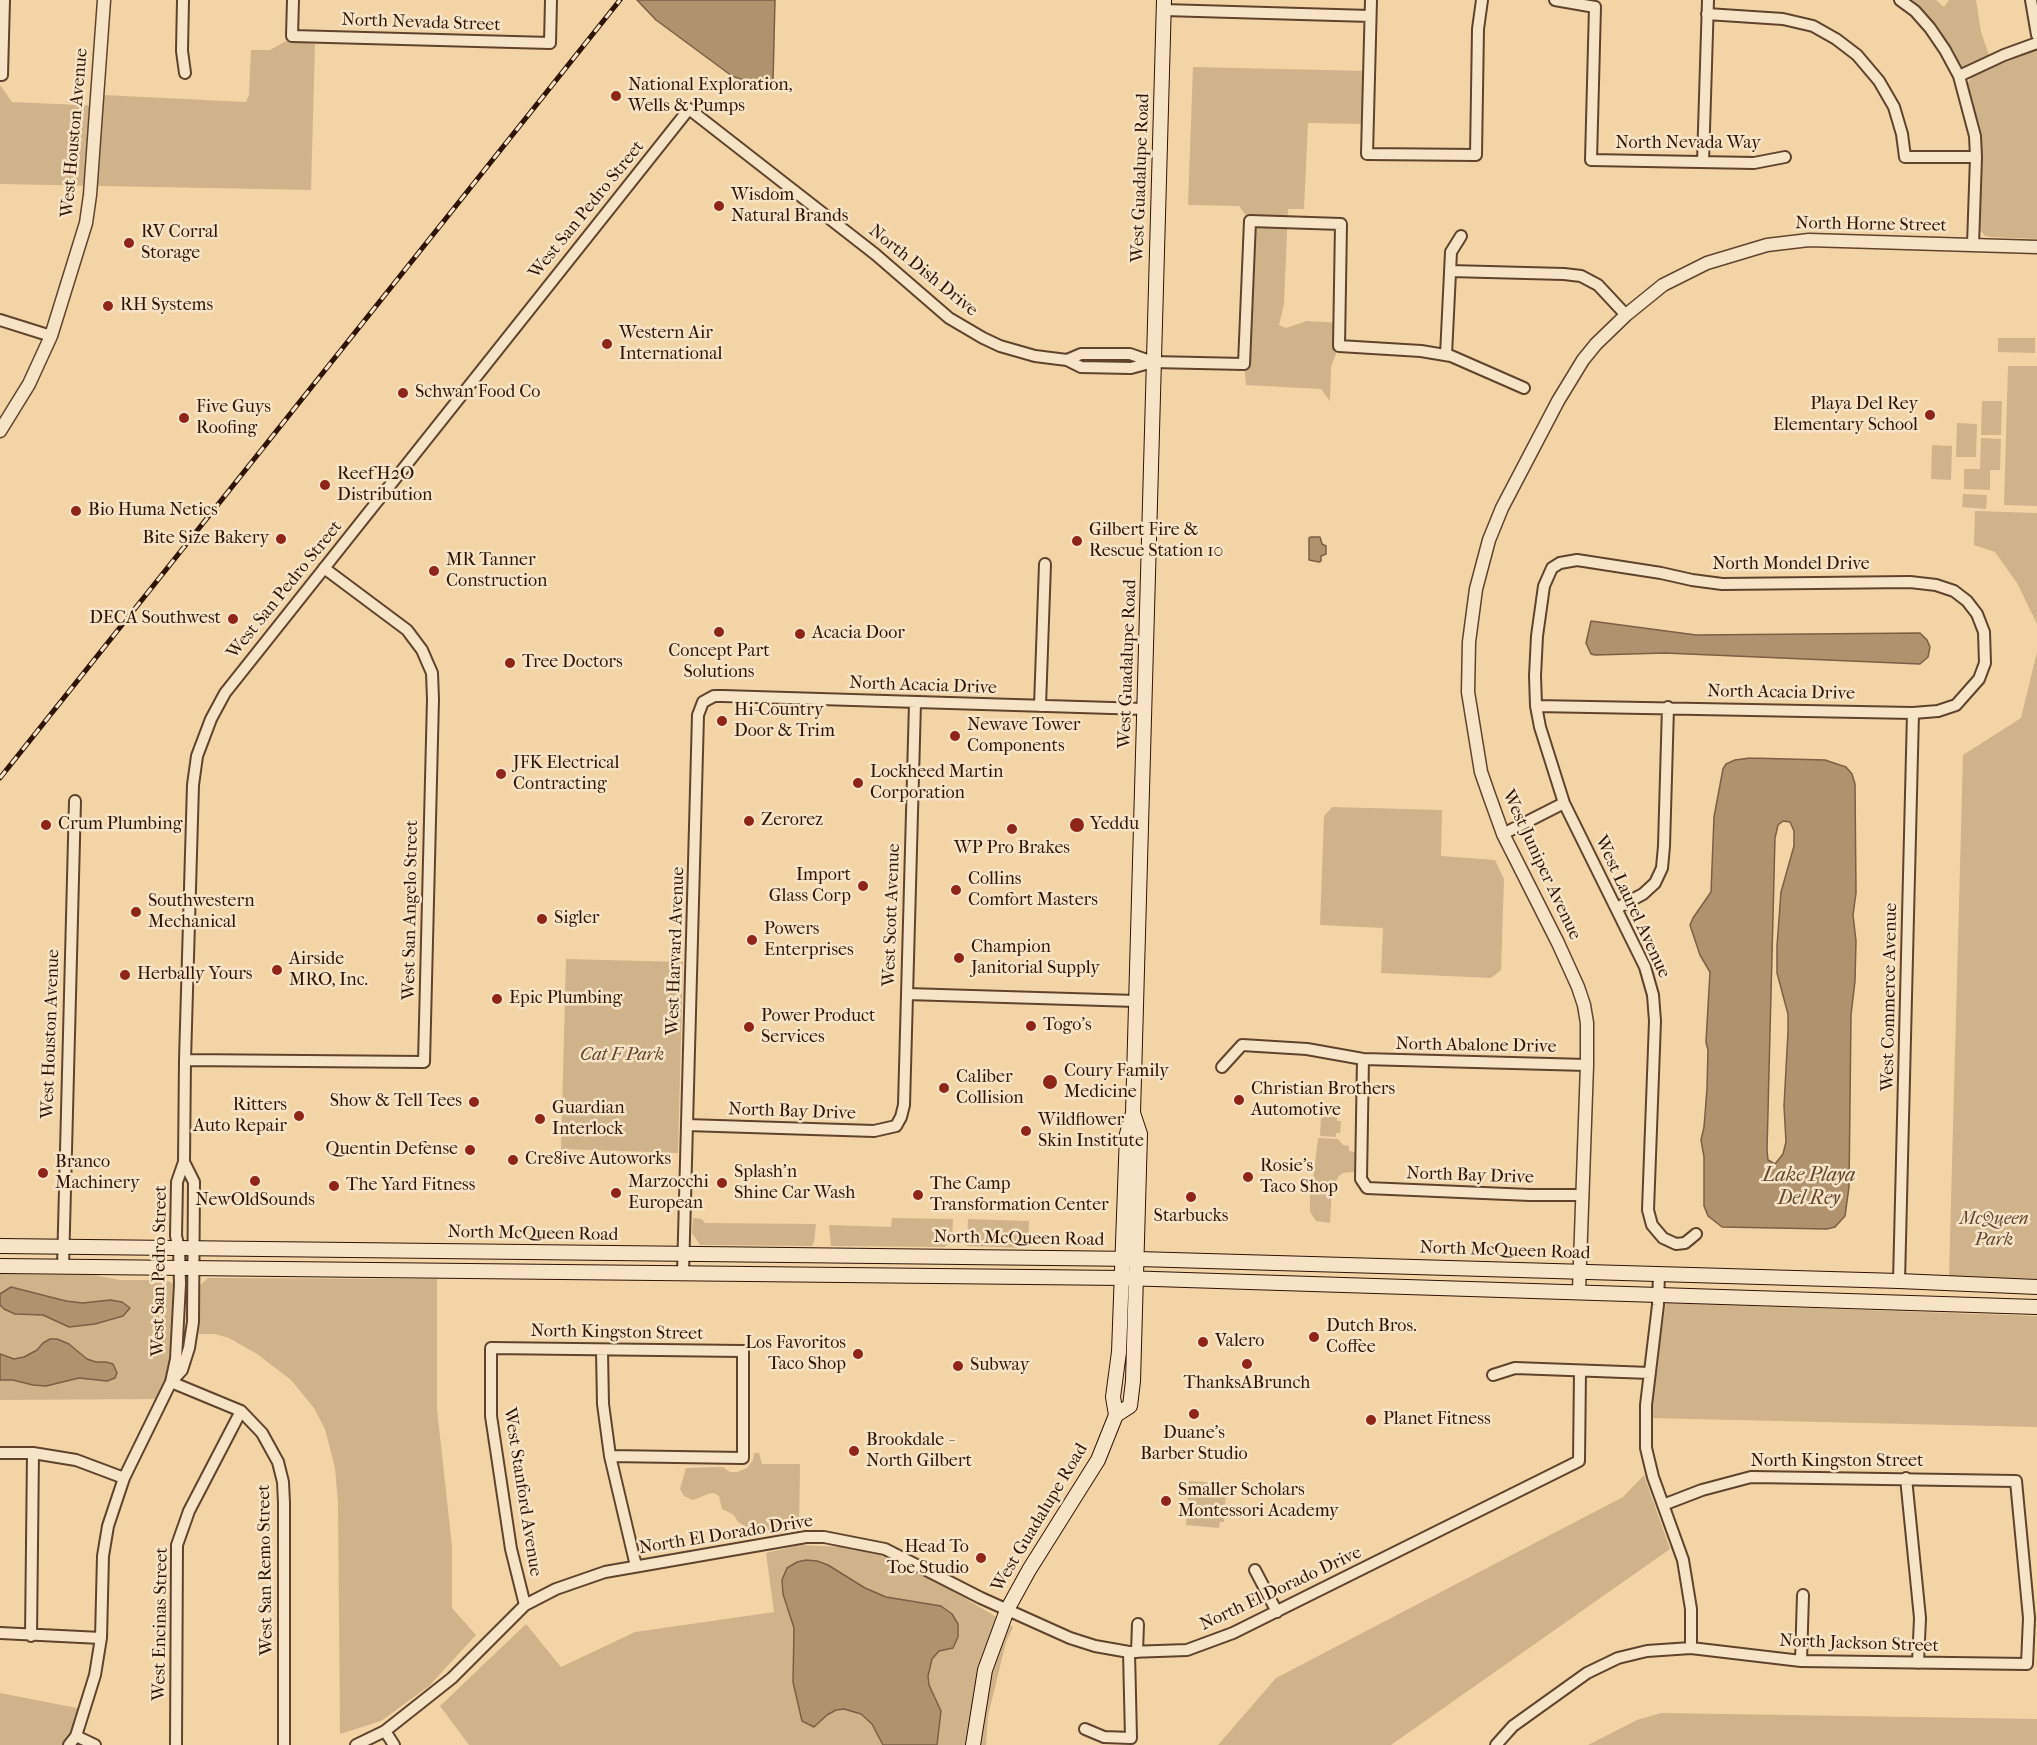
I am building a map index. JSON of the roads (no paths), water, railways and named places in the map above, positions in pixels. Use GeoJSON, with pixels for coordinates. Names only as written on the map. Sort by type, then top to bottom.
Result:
{"type":"FeatureCollection","features":[{"type":"Feature","properties":{"kind":"main road","name":"West Guadalupe Road"},"geometry":{"type":"LineString","coordinates":[[973,1745],[985,1670],[1007,1610],[1034,1561],[1098,1461],[1116,1415],[1130,1406],[1132,1394],[1130,1278],[1122,1258],[1127,1134],[1133,1113],[1164,5]]}},
{"type":"Feature","properties":{"kind":"main road","name":"West Guadalupe Road"},"geometry":{"type":"LineString","coordinates":[[1130,1278],[1137,1259],[1140,1134],[1133,1113]]}},
{"type":"Feature","properties":{"kind":"main road","name":"North McQueen Road"},"geometry":{"type":"LineString","coordinates":[[0,1246],[1122,1258],[2037,1287]]}},
{"type":"Feature","properties":{"kind":"main road"},"geometry":{"type":"LineString","coordinates":[[872,1275],[873,1256]]}},
{"type":"Feature","properties":{"kind":"main road","name":"North McQueen Road"},"geometry":{"type":"LineString","coordinates":[[0,1266],[1130,1278],[2037,1307]]}},
{"type":"Feature","properties":{"kind":"main road"},"geometry":{"type":"LineString","coordinates":[[1335,1284],[1338,1273],[1360,1273],[1375,1266]]}},
{"type":"Feature","properties":{"kind":"main road"},"geometry":{"type":"LineString","coordinates":[[1981,1305],[1982,1284]]}},
{"type":"Feature","properties":{"kind":"street"},"geometry":{"type":"LineString","coordinates":[[1,75],[4,0]]}},
{"type":"Feature","properties":{"kind":"street","name":"West Houston Avenue"},"geometry":{"type":"LineString","coordinates":[[0,431],[29,384],[51,336],[86,223],[104,0]]}},
{"type":"Feature","properties":{"kind":"street"},"geometry":{"type":"LineString","coordinates":[[183,0],[182,51],[185,73]]}},
{"type":"Feature","properties":{"kind":"street","name":"North Nevada Street"},"geometry":{"type":"LineString","coordinates":[[293,0],[292,36],[550,43],[551,0]]}},
{"type":"Feature","properties":{"kind":"street"},"geometry":{"type":"LineString","coordinates":[[1258,0],[1258,12]]}},
{"type":"Feature","properties":{"kind":"street"},"geometry":{"type":"LineString","coordinates":[[1371,0],[1367,154],[1476,155],[1478,29],[1482,0]]}},
{"type":"Feature","properties":{"kind":"street","name":"North Nevada Way"},"geometry":{"type":"LineString","coordinates":[[1555,0],[1595,7],[1591,160],[1754,163],[1785,157]]}},
{"type":"Feature","properties":{"kind":"street"},"geometry":{"type":"LineString","coordinates":[[1703,162],[1708,0]]}},
{"type":"Feature","properties":{"kind":"street"},"geometry":{"type":"LineString","coordinates":[[1900,0],[1915,11],[1930,28],[1959,76],[1974,136],[1976,157],[1973,245]]}},
{"type":"Feature","properties":{"kind":"street"},"geometry":{"type":"LineString","coordinates":[[2031,0],[2037,35]]}},
{"type":"Feature","properties":{"kind":"street"},"geometry":{"type":"LineString","coordinates":[[1164,5],[1258,12],[1370,16]]}},
{"type":"Feature","properties":{"kind":"street"},"geometry":{"type":"LineString","coordinates":[[1707,14],[1784,19],[1813,26],[1836,39],[1857,55],[1879,81],[1894,107],[1902,134],[1905,157],[1976,157]]}},
{"type":"Feature","properties":{"kind":"street"},"geometry":{"type":"LineString","coordinates":[[1959,76],[2004,55],[2037,43]]}},
{"type":"Feature","properties":{"kind":"street","name":"North Dish Drive"},"geometry":{"type":"LineString","coordinates":[[689,109],[875,254],[950,318],[982,338],[1000,346],[1035,356],[1067,360],[1081,367],[1131,368],[1153,362],[1244,364],[1250,221],[1341,224],[1339,346],[1420,351],[1446,355]]}},
{"type":"Feature","properties":{"kind":"street","name":"West San Pedro Street"},"geometry":{"type":"LineString","coordinates":[[187,1268],[176,1236],[177,1182],[184,1162],[184,1060],[193,785],[198,756],[211,719],[225,693],[689,109]]}},
{"type":"Feature","properties":{"kind":"street"},"geometry":{"type":"LineString","coordinates":[[1461,236],[1451,252],[1446,355],[1524,388]]}},
{"type":"Feature","properties":{"kind":"street","name":"North Horne Street"},"geometry":{"type":"LineString","coordinates":[[1626,315],[1663,285],[1707,263],[1767,245],[1809,240],[2037,247]]}},
{"type":"Feature","properties":{"kind":"street"},"geometry":{"type":"LineString","coordinates":[[1450,271],[1581,276],[1598,285],[1626,315]]}},
{"type":"Feature","properties":{"kind":"street","name":"West Juniper Avenue"},"geometry":{"type":"LineString","coordinates":[[1579,1291],[1587,1065],[1587,1023],[1584,1005],[1578,987],[1503,834],[1481,772],[1468,692],[1472,616],[1481,570],[1502,508],[1558,401],[1590,352],[1626,315]]}},
{"type":"Feature","properties":{"kind":"street"},"geometry":{"type":"LineString","coordinates":[[0,320],[51,336]]}},
{"type":"Feature","properties":{"kind":"street","name":"North Mondel Drive"},"geometry":{"type":"LineString","coordinates":[[1560,562],[1577,560],[1722,584],[1910,582],[1936,585],[1954,591],[1967,601],[1977,614],[1984,632],[1986,648]]}},
{"type":"Feature","properties":{"kind":"street","name":"West Laurel Avenue"},"geometry":{"type":"LineString","coordinates":[[1560,562],[1551,568],[1544,586],[1537,636],[1536,706],[1540,727],[1564,803],[1645,967],[1653,995],[1655,1021],[1648,1210],[1652,1225],[1664,1238],[1676,1244],[1685,1243],[1696,1234]]}},
{"type":"Feature","properties":{"kind":"street"},"geometry":{"type":"LineString","coordinates":[[1040,706],[1045,564]]}},
{"type":"Feature","properties":{"kind":"street","name":"West San Angelo Street"},"geometry":{"type":"LineString","coordinates":[[184,1060],[424,1062],[432,673],[422,650],[407,630],[324,568]]}},
{"type":"Feature","properties":{"kind":"street","name":"North Acacia Drive"},"geometry":{"type":"LineString","coordinates":[[1536,706],[1913,713],[1938,711],[1956,705],[1968,693],[1985,663],[1986,648]]}},
{"type":"Feature","properties":{"kind":"street","name":"North Acacia Drive"},"geometry":{"type":"LineString","coordinates":[[703,702],[714,696],[723,696],[1144,709]]}},
{"type":"Feature","properties":{"kind":"street","name":"West Harvard Avenue"},"geometry":{"type":"LineString","coordinates":[[683,1273],[698,714],[703,702]]}},
{"type":"Feature","properties":{"kind":"street","name":"West Scott Avenue"},"geometry":{"type":"LineString","coordinates":[[896,1126],[904,1106],[915,703]]}},
{"type":"Feature","properties":{"kind":"street"},"geometry":{"type":"LineString","coordinates":[[1617,908],[1643,894],[1655,883],[1662,868],[1668,707]]}},
{"type":"Feature","properties":{"kind":"street","name":"West Commerce Avenue"},"geometry":{"type":"LineString","coordinates":[[1899,1281],[1913,713]]}},
{"type":"Feature","properties":{"kind":"street","name":"West Houston Avenue"},"geometry":{"type":"LineString","coordinates":[[63,1267],[75,801]]}},
{"type":"Feature","properties":{"kind":"street"},"geometry":{"type":"LineString","coordinates":[[1503,834],[1564,803]]}},
{"type":"Feature","properties":{"kind":"street"},"geometry":{"type":"LineString","coordinates":[[907,994],[1136,1001]]}},
{"type":"Feature","properties":{"kind":"street","name":"North Abalone Drive"},"geometry":{"type":"LineString","coordinates":[[1222,1067],[1242,1046],[1307,1049],[1364,1059],[1587,1065]]}},
{"type":"Feature","properties":{"kind":"street","name":"North Bay Drive"},"geometry":{"type":"LineString","coordinates":[[1364,1059],[1361,1179],[1368,1188],[1583,1195]]}},
{"type":"Feature","properties":{"kind":"street","name":"North Bay Drive"},"geometry":{"type":"LineString","coordinates":[[687,1125],[873,1131],[896,1126]]}},
{"type":"Feature","properties":{"kind":"street","name":"West San Pedro Street"},"geometry":{"type":"LineString","coordinates":[[73,1740],[95,1675],[101,1638],[103,1556],[108,1526],[124,1478],[171,1382],[187,1268],[194,1248],[194,1182],[184,1162]]}},
{"type":"Feature","properties":{"kind":"street"},"geometry":{"type":"LineString","coordinates":[[1659,1274],[1646,1405],[1646,1448],[1653,1477],[1683,1560],[1691,1609],[1691,1648]]}},
{"type":"Feature","properties":{"kind":"street","name":"North Kingston Street"},"geometry":{"type":"LineString","coordinates":[[491,1348],[743,1351],[743,1458],[610,1456]]}},
{"type":"Feature","properties":{"kind":"street","name":"West Stanford Avenue"},"geometry":{"type":"LineString","coordinates":[[491,1348],[491,1416],[511,1549],[525,1605]]}},
{"type":"Feature","properties":{"kind":"street"},"geometry":{"type":"LineString","coordinates":[[602,1351],[603,1404],[610,1456],[636,1566]]}},
{"type":"Feature","properties":{"kind":"street"},"geometry":{"type":"LineString","coordinates":[[1493,1375],[1515,1368],[1650,1373]]}},
{"type":"Feature","properties":{"kind":"street","name":"North El Dorado Drive"},"geometry":{"type":"LineString","coordinates":[[356,1745],[385,1731],[452,1678],[525,1605],[556,1589],[605,1572],[806,1537],[824,1537],[885,1549],[1007,1610],[1070,1638],[1095,1646],[1133,1652],[1187,1650],[1233,1633],[1277,1612],[1579,1461],[1580,1371]]}},
{"type":"Feature","properties":{"kind":"street","name":"West San Remo Street"},"geometry":{"type":"LineString","coordinates":[[171,1382],[241,1411],[262,1432],[279,1462],[283,1482],[284,1745]]}},
{"type":"Feature","properties":{"kind":"street","name":"West Encinas Street"},"geometry":{"type":"LineString","coordinates":[[176,1745],[177,1545],[189,1511],[241,1411]]}},
{"type":"Feature","properties":{"kind":"street"},"geometry":{"type":"LineString","coordinates":[[0,1453],[33,1453],[76,1460],[124,1478]]}},
{"type":"Feature","properties":{"kind":"street"},"geometry":{"type":"LineString","coordinates":[[31,1636],[33,1453]]}},
{"type":"Feature","properties":{"kind":"street","name":"North Kingston Street"},"geometry":{"type":"LineString","coordinates":[[1663,1505],[1702,1490],[1751,1477],[2016,1481],[2029,1618],[2027,1664]]}},
{"type":"Feature","properties":{"kind":"street"},"geometry":{"type":"LineString","coordinates":[[1906,1478],[1920,1618],[1918,1663]]}},
{"type":"Feature","properties":{"kind":"street"},"geometry":{"type":"LineString","coordinates":[[1255,1570],[1277,1612]]}},
{"type":"Feature","properties":{"kind":"street"},"geometry":{"type":"LineString","coordinates":[[1801,1661],[1803,1595]]}},
{"type":"Feature","properties":{"kind":"street"},"geometry":{"type":"LineString","coordinates":[[1085,1729],[1104,1737],[1131,1738],[1133,1652],[1138,1624]]}},
{"type":"Feature","properties":{"kind":"street"},"geometry":{"type":"LineString","coordinates":[[0,1634],[101,1638]]}},
{"type":"Feature","properties":{"kind":"street","name":"North Jackson Street"},"geometry":{"type":"LineString","coordinates":[[1496,1745],[1513,1726],[1587,1673],[1618,1659],[1647,1651],[1691,1648],[1801,1661],[2027,1664]]}},
{"type":"Feature","properties":{"kind":"street"},"geometry":{"type":"LineString","coordinates":[[385,1731],[394,1745]]}},
{"type":"Feature","properties":{"kind":"street"},"geometry":{"type":"LineString","coordinates":[[73,1740],[95,1745]]}},
{"type":"Feature","properties":{"kind":"water"},"geometry":{"type":"Polygon","coordinates":[[[637,0],[775,0],[773,81],[756,81],[756,85],[732,76],[656,20],[637,0]]]}},
{"type":"Feature","properties":{"kind":"water"},"geometry":{"type":"Polygon","coordinates":[[[1320,537],[1322,544],[1326,546],[1326,554],[1321,556],[1319,562],[1309,560],[1309,538],[1320,537]]]}},
{"type":"Feature","properties":{"kind":"water"},"geometry":{"type":"Polygon","coordinates":[[[1591,621],[1696,635],[1920,633],[1930,647],[1928,657],[1920,664],[1665,653],[1595,655],[1591,654],[1586,643],[1591,621]]]}},
{"type":"Feature","properties":{"kind":"water","name":"Lake Playa Del Rey"},"geometry":{"type":"Polygon","coordinates":[[[1750,758],[1825,760],[1846,767],[1852,774],[1855,784],[1856,893],[1853,915],[1856,941],[1851,1015],[1849,1187],[1845,1216],[1835,1227],[1827,1229],[1722,1227],[1708,1216],[1704,1206],[1704,1157],[1701,1140],[1707,1089],[1708,1050],[1706,1042],[1710,972],[1700,955],[1690,925],[1711,892],[1714,817],[1723,769],[1726,764],[1750,758]],[[1783,821],[1778,825],[1775,838],[1767,1150],[1768,1160],[1775,1164],[1783,1154],[1786,1142],[1784,1106],[1788,1014],[1777,973],[1777,946],[1781,892],[1794,846],[1794,831],[1790,822],[1783,821]]]}},
{"type":"Feature","properties":{"kind":"water"},"geometry":{"type":"Polygon","coordinates":[[[11,1287],[66,1301],[122,1302],[130,1308],[123,1316],[95,1324],[69,1327],[43,1315],[15,1314],[4,1309],[0,1305],[0,1294],[11,1287]]]}},
{"type":"Feature","properties":{"kind":"water"},"geometry":{"type":"Polygon","coordinates":[[[50,1339],[69,1344],[87,1359],[113,1364],[117,1373],[115,1378],[107,1381],[79,1378],[46,1386],[0,1380],[0,1354],[14,1359],[24,1357],[50,1339]]]}},
{"type":"Feature","properties":{"kind":"water"},"geometry":{"type":"Polygon","coordinates":[[[806,1560],[828,1565],[865,1588],[886,1597],[941,1606],[952,1614],[958,1624],[958,1637],[953,1648],[939,1651],[932,1659],[928,1676],[929,1685],[941,1711],[937,1745],[883,1745],[872,1724],[861,1714],[844,1709],[827,1715],[814,1727],[802,1721],[793,1682],[794,1628],[783,1594],[782,1580],[787,1568],[806,1560]]]}},
{"type":"Feature","properties":{"kind":"railway"},"geometry":{"type":"LineString","coordinates":[[0,778],[620,0]]}},
{"type":"Feature","properties":{"kind":"place","name":"National Exploration, Wells & Pumps"},"geometry":{"type":"Point","coordinates":[616,96]}},
{"type":"Feature","properties":{"kind":"place","name":"Wisdom Natural Brands"},"geometry":{"type":"Point","coordinates":[719,206]}},
{"type":"Feature","properties":{"kind":"place","name":"RV Corral Storage"},"geometry":{"type":"Point","coordinates":[129,243]}},
{"type":"Feature","properties":{"kind":"place","name":"RH Systems"},"geometry":{"type":"Point","coordinates":[108,306]}},
{"type":"Feature","properties":{"kind":"place","name":"Western Air International"},"geometry":{"type":"Point","coordinates":[607,344]}},
{"type":"Feature","properties":{"kind":"place","name":"Schwan Food Co"},"geometry":{"type":"Point","coordinates":[403,393]}},
{"type":"Feature","properties":{"kind":"place","name":"Playa Del Rey Elementary School"},"geometry":{"type":"Point","coordinates":[1930,415]}},
{"type":"Feature","properties":{"kind":"place","name":"Five Guys Roofing"},"geometry":{"type":"Point","coordinates":[184,418]}},
{"type":"Feature","properties":{"kind":"place","name":"ReefH2O Distribution"},"geometry":{"type":"Point","coordinates":[325,485]}},
{"type":"Feature","properties":{"kind":"place","name":"Bio Huma Netics"},"geometry":{"type":"Point","coordinates":[76,511]}},
{"type":"Feature","properties":{"kind":"place","name":"Bite Size Bakery"},"geometry":{"type":"Point","coordinates":[281,539]}},
{"type":"Feature","properties":{"kind":"place","name":"Gilbert Fire & Rescue Station 10"},"geometry":{"type":"Point","coordinates":[1077,541]}},
{"type":"Feature","properties":{"kind":"place","name":"MR Tanner Construction"},"geometry":{"type":"Point","coordinates":[434,571]}},
{"type":"Feature","properties":{"kind":"place","name":"DECA Southwest"},"geometry":{"type":"Point","coordinates":[233,619]}},
{"type":"Feature","properties":{"kind":"place","name":"Concept Part Solutions"},"geometry":{"type":"Point","coordinates":[719,632]}},
{"type":"Feature","properties":{"kind":"place","name":"Acacia Door"},"geometry":{"type":"Point","coordinates":[800,634]}},
{"type":"Feature","properties":{"kind":"place","name":"Tree Doctors"},"geometry":{"type":"Point","coordinates":[510,663]}},
{"type":"Feature","properties":{"kind":"place","name":"Hi-Country Door & Trim"},"geometry":{"type":"Point","coordinates":[722,721]}},
{"type":"Feature","properties":{"kind":"place","name":"Newave Tower Components"},"geometry":{"type":"Point","coordinates":[955,736]}},
{"type":"Feature","properties":{"kind":"place","name":"JFK Electrical Contracting"},"geometry":{"type":"Point","coordinates":[501,774]}},
{"type":"Feature","properties":{"kind":"place","name":"Lockheed Martin Corporation"},"geometry":{"type":"Point","coordinates":[858,783]}},
{"type":"Feature","properties":{"kind":"place","name":"Zerorez"},"geometry":{"type":"Point","coordinates":[749,821]}},
{"type":"Feature","properties":{"kind":"place","name":"Crum Plumbing"},"geometry":{"type":"Point","coordinates":[46,825]}},
{"type":"Feature","properties":{"kind":"place","name":"Yeddu"},"geometry":{"type":"Point","coordinates":[1077,825]}},
{"type":"Feature","properties":{"kind":"place","name":"WP Pro Brakes"},"geometry":{"type":"Point","coordinates":[1012,829]}},
{"type":"Feature","properties":{"kind":"place","name":"Import Glass Corp"},"geometry":{"type":"Point","coordinates":[863,886]}},
{"type":"Feature","properties":{"kind":"place","name":"Collins Comfort Masters"},"geometry":{"type":"Point","coordinates":[956,890]}},
{"type":"Feature","properties":{"kind":"place","name":"Southwestern Mechanical"},"geometry":{"type":"Point","coordinates":[136,912]}},
{"type":"Feature","properties":{"kind":"place","name":"Sigler"},"geometry":{"type":"Point","coordinates":[542,919]}},
{"type":"Feature","properties":{"kind":"place","name":"Powers Enterprises"},"geometry":{"type":"Point","coordinates":[752,940]}},
{"type":"Feature","properties":{"kind":"place","name":"Champion Janitorial Supply"},"geometry":{"type":"Point","coordinates":[959,958]}},
{"type":"Feature","properties":{"kind":"place","name":"Airside MRO, Inc."},"geometry":{"type":"Point","coordinates":[277,970]}},
{"type":"Feature","properties":{"kind":"place","name":"Herbally Yours"},"geometry":{"type":"Point","coordinates":[125,975]}},
{"type":"Feature","properties":{"kind":"place","name":"Epic Plumbing"},"geometry":{"type":"Point","coordinates":[497,999]}},
{"type":"Feature","properties":{"kind":"place","name":"Togo's"},"geometry":{"type":"Point","coordinates":[1031,1026]}},
{"type":"Feature","properties":{"kind":"place","name":"Power Product Services"},"geometry":{"type":"Point","coordinates":[749,1027]}},
{"type":"Feature","properties":{"kind":"place","name":"Coury Family Medicine"},"geometry":{"type":"Point","coordinates":[1050,1082]}},
{"type":"Feature","properties":{"kind":"place","name":"Caliber Collision"},"geometry":{"type":"Point","coordinates":[944,1088]}},
{"type":"Feature","properties":{"kind":"place","name":"Christian Brothers Automotive"},"geometry":{"type":"Point","coordinates":[1239,1100]}},
{"type":"Feature","properties":{"kind":"place","name":"Show & Tell Tees"},"geometry":{"type":"Point","coordinates":[474,1102]}},
{"type":"Feature","properties":{"kind":"place","name":"Ritters Auto Repair"},"geometry":{"type":"Point","coordinates":[299,1116]}},
{"type":"Feature","properties":{"kind":"place","name":"Guardian Interlock"},"geometry":{"type":"Point","coordinates":[540,1119]}},
{"type":"Feature","properties":{"kind":"place","name":"Wildflower Skin Institute"},"geometry":{"type":"Point","coordinates":[1026,1131]}},
{"type":"Feature","properties":{"kind":"place","name":"Quentin Defense"},"geometry":{"type":"Point","coordinates":[470,1150]}},
{"type":"Feature","properties":{"kind":"place","name":"Cre8ive Autoworks"},"geometry":{"type":"Point","coordinates":[513,1160]}},
{"type":"Feature","properties":{"kind":"place","name":"Branco Machinery"},"geometry":{"type":"Point","coordinates":[43,1173]}},
{"type":"Feature","properties":{"kind":"place","name":"Rosie's Taco Shop"},"geometry":{"type":"Point","coordinates":[1248,1177]}},
{"type":"Feature","properties":{"kind":"place","name":"NewOldSounds"},"geometry":{"type":"Point","coordinates":[255,1181]}},
{"type":"Feature","properties":{"kind":"place","name":"Splash'n Shine Car Wash"},"geometry":{"type":"Point","coordinates":[722,1183]}},
{"type":"Feature","properties":{"kind":"place","name":"The Yard Fitness"},"geometry":{"type":"Point","coordinates":[334,1186]}},
{"type":"Feature","properties":{"kind":"place","name":"Marzocchi European"},"geometry":{"type":"Point","coordinates":[616,1193]}},
{"type":"Feature","properties":{"kind":"place","name":"The Camp Transformation Center"},"geometry":{"type":"Point","coordinates":[918,1195]}},
{"type":"Feature","properties":{"kind":"place","name":"Starbucks"},"geometry":{"type":"Point","coordinates":[1191,1197]}},
{"type":"Feature","properties":{"kind":"place","name":"Dutch Bros. Coffee"},"geometry":{"type":"Point","coordinates":[1314,1337]}},
{"type":"Feature","properties":{"kind":"place","name":"Valero"},"geometry":{"type":"Point","coordinates":[1203,1342]}},
{"type":"Feature","properties":{"kind":"place","name":"Los Favoritos Taco Shop"},"geometry":{"type":"Point","coordinates":[858,1354]}},
{"type":"Feature","properties":{"kind":"place","name":"ThanksABrunch"},"geometry":{"type":"Point","coordinates":[1247,1364]}},
{"type":"Feature","properties":{"kind":"place","name":"Subway"},"geometry":{"type":"Point","coordinates":[958,1366]}},
{"type":"Feature","properties":{"kind":"place","name":"Duane's Barber Studio"},"geometry":{"type":"Point","coordinates":[1194,1414]}},
{"type":"Feature","properties":{"kind":"place","name":"Planet Fitness"},"geometry":{"type":"Point","coordinates":[1371,1420]}},
{"type":"Feature","properties":{"kind":"place","name":"Brookdale - North Gilbert"},"geometry":{"type":"Point","coordinates":[854,1451]}},
{"type":"Feature","properties":{"kind":"place","name":"Smaller Scholars Montessori Academy"},"geometry":{"type":"Point","coordinates":[1166,1501]}},
{"type":"Feature","properties":{"kind":"place","name":"Head To Toe Studio"},"geometry":{"type":"Point","coordinates":[981,1558]}},
{"type":"Feature","properties":{"kind":"park label","name":"Cat F Park"},"geometry":{"type":"Point","coordinates":[622,1056]}},
{"type":"Feature","properties":{"kind":"park label","name":"McQueen Park"},"geometry":{"type":"Point","coordinates":[1994,1230]}}]}
